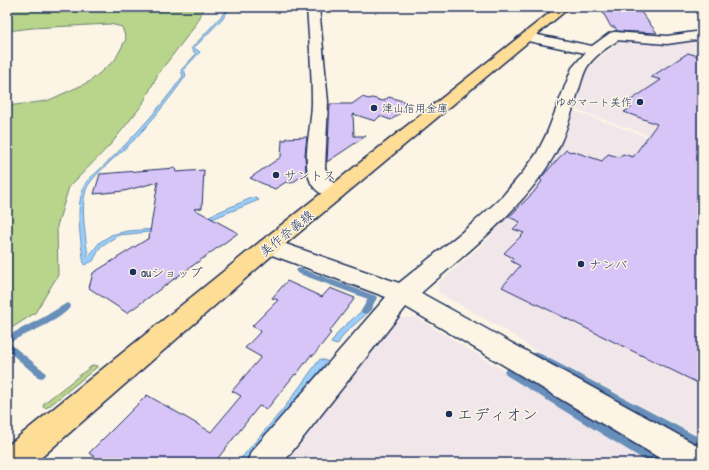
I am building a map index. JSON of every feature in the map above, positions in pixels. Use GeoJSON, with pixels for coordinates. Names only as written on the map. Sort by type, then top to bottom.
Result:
{"type":"FeatureCollection","features":[{"type":"Feature","properties":{"kind":"main road","name":"美作奈義線"},"geometry":{"type":"LineString","coordinates":[[11,463],[270,246],[564,7]]}},
{"type":"Feature","properties":{"kind":"street"},"geometry":{"type":"LineString","coordinates":[[313,7],[320,102],[316,168],[321,183],[335,193]]}},
{"type":"Feature","properties":{"kind":"street"},"geometry":{"type":"LineString","coordinates":[[263,463],[403,294],[480,229],[508,202],[531,174],[546,154],[556,133],[579,68],[594,51],[615,36],[667,40],[702,35]]}},
{"type":"Feature","properties":{"kind":"street"},"geometry":{"type":"LineString","coordinates":[[528,37],[594,51]]}},
{"type":"Feature","properties":{"kind":"street"},"geometry":{"type":"LineString","coordinates":[[270,246],[403,294],[698,463]]}},
{"type":"Feature","properties":{"kind":"shaded area","name":"ゆめマート美作"},"geometry":{"type":"Polygon","coordinates":[[[702,40],[702,155],[575,109],[580,96],[577,95],[584,76],[593,63],[619,42],[630,41],[656,44],[702,40]]]}},
{"type":"Feature","properties":{"kind":"shaded area","name":"ナンバ"},"geometry":{"type":"Polygon","coordinates":[[[575,111],[702,157],[702,429],[699,436],[536,351],[513,335],[439,293],[437,284],[482,245],[526,195],[554,159],[575,111]]]}},
{"type":"Feature","properties":{"kind":"shaded area","name":"エディオン"},"geometry":{"type":"Polygon","coordinates":[[[416,317],[655,463],[286,463],[360,365],[400,318],[416,317]]]}},
{"type":"Feature","properties":{"kind":"green space"},"geometry":{"type":"Polygon","coordinates":[[[19,7],[96,7],[96,10],[130,7],[204,8],[192,30],[158,74],[142,105],[111,144],[69,187],[57,226],[58,275],[35,313],[7,331],[7,106],[47,101],[89,82],[115,60],[126,39],[122,27],[110,24],[32,28],[7,31],[7,10],[19,7]]]}},
{"type":"Feature","properties":{"kind":"green space"},"geometry":{"type":"Polygon","coordinates":[[[93,365],[97,367],[48,407],[43,407],[44,403],[93,365]]]}},
{"type":"Feature","properties":{"kind":"water"},"geometry":{"type":"Polygon","coordinates":[[[226,7],[229,7],[225,16],[194,48],[200,52],[184,69],[186,76],[168,101],[134,140],[88,185],[84,197],[84,223],[88,257],[100,242],[111,235],[127,231],[183,227],[254,197],[259,200],[190,228],[119,235],[101,246],[93,261],[84,265],[79,210],[80,200],[87,181],[126,144],[150,118],[183,76],[181,70],[196,54],[191,49],[225,12],[226,7]]]}},
{"type":"Feature","properties":{"kind":"water"},"geometry":{"type":"Polygon","coordinates":[[[373,301],[372,309],[345,333],[337,345],[331,343],[339,331],[373,301]]]}},
{"type":"Feature","properties":{"kind":"water"},"geometry":{"type":"Polygon","coordinates":[[[320,359],[327,361],[273,432],[246,463],[237,463],[284,408],[320,359]]]}},
{"type":"Feature","properties":{"kind":"building"},"geometry":{"type":"Polygon","coordinates":[[[600,7],[637,7],[657,33],[617,31],[615,27],[611,27],[600,7]]]}},
{"type":"Feature","properties":{"kind":"building","name":"ナンバ"},"geometry":{"type":"Polygon","coordinates":[[[688,53],[702,57],[702,385],[502,287],[520,266],[511,261],[513,258],[504,253],[524,233],[513,229],[520,222],[509,217],[534,192],[542,181],[540,179],[566,150],[602,161],[608,154],[619,157],[623,154],[633,157],[657,124],[624,112],[632,107],[625,104],[661,80],[651,77],[688,53]]]}},
{"type":"Feature","properties":{"kind":"building"},"geometry":{"type":"Polygon","coordinates":[[[362,97],[383,101],[389,97],[413,104],[391,120],[380,116],[375,121],[353,114],[354,136],[366,136],[327,162],[330,104],[352,104],[362,97]]]}},
{"type":"Feature","properties":{"kind":"building"},"geometry":{"type":"Polygon","coordinates":[[[307,137],[305,154],[306,173],[292,183],[286,182],[275,189],[250,178],[281,157],[282,140],[286,140],[286,138],[307,137]]]}},
{"type":"Feature","properties":{"kind":"building"},"geometry":{"type":"Polygon","coordinates":[[[175,168],[176,172],[204,170],[202,208],[194,209],[238,233],[127,313],[89,288],[93,273],[149,238],[158,182],[124,191],[94,194],[100,174],[175,168]]]}},
{"type":"Feature","properties":{"kind":"building"},"geometry":{"type":"Polygon","coordinates":[[[287,281],[322,297],[330,288],[355,298],[313,356],[311,355],[267,409],[259,406],[214,463],[103,463],[89,453],[147,395],[211,432],[241,396],[232,391],[261,357],[245,348],[261,331],[252,326],[278,300],[272,298],[287,281]]]}},
{"type":"Feature","properties":{"kind":"waterway"},"geometry":{"type":"LineString","coordinates":[[300,271],[373,298],[365,311]]}},
{"type":"Feature","properties":{"kind":"waterway"},"geometry":{"type":"LineString","coordinates":[[7,340],[45,321],[67,306]]}},
{"type":"Feature","properties":{"kind":"waterway"},"geometry":{"type":"LineString","coordinates":[[7,344],[41,374]]}},
{"type":"Feature","properties":{"kind":"waterway"},"geometry":{"type":"LineString","coordinates":[[537,356],[698,442]]}},
{"type":"Feature","properties":{"kind":"waterway"},"geometry":{"type":"LineString","coordinates":[[509,372],[658,463]]}},
{"type":"Feature","properties":{"kind":"place","name":"ゆめマート美作"},"geometry":{"type":"Point","coordinates":[640,102]}},
{"type":"Feature","properties":{"kind":"place","name":"津山信用金庫"},"geometry":{"type":"Point","coordinates":[374,108]}},
{"type":"Feature","properties":{"kind":"place","name":"サントス"},"geometry":{"type":"Point","coordinates":[276,175]}},
{"type":"Feature","properties":{"kind":"place","name":"ナンバ"},"geometry":{"type":"Point","coordinates":[581,264]}},
{"type":"Feature","properties":{"kind":"place","name":"auショップ"},"geometry":{"type":"Point","coordinates":[133,272]}},
{"type":"Feature","properties":{"kind":"place","name":"エディオン"},"geometry":{"type":"Point","coordinates":[449,414]}}]}
